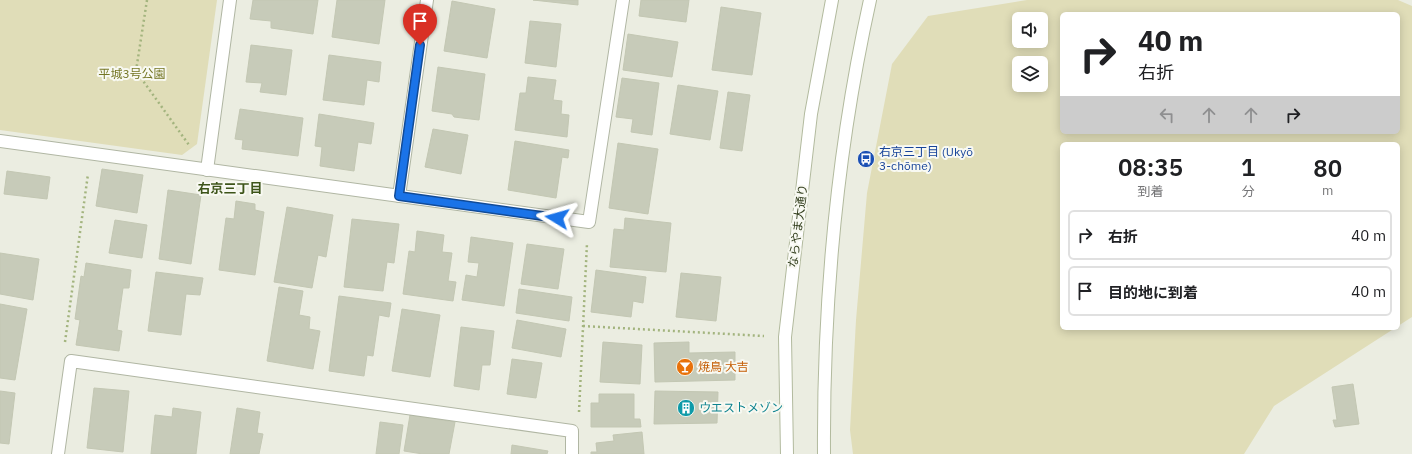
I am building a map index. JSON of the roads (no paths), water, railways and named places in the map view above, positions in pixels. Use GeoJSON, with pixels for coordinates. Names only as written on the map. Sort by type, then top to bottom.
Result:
{"type":"FeatureCollection","features":[{"type":"Feature","properties":{"kind":"street"},"geometry":{"type":"LineString","coordinates":[[207,170],[230,0]]}},
{"type":"Feature","properties":{"kind":"street"},"geometry":{"type":"LineString","coordinates":[[399,196],[427,0]]}},
{"type":"Feature","properties":{"kind":"street"},"geometry":{"type":"LineString","coordinates":[[0,141],[588,222],[622,0]]}},
{"type":"Feature","properties":{"kind":"street","name":"ならやま大通り"},"geometry":{"type":"LineString","coordinates":[[787,454],[785,337],[811,114],[832,0]]}},
{"type":"Feature","properties":{"kind":"street"},"geometry":{"type":"LineString","coordinates":[[824,454],[826,318],[839,176],[857,58],[870,0]]}},
{"type":"Feature","properties":{"kind":"street"},"geometry":{"type":"LineString","coordinates":[[58,454],[70,361],[572,431],[572,454]]}},
{"type":"Feature","properties":{"kind":"place","name":"右京三丁目 (Ukyō 3-chōme)"},"geometry":{"type":"Point","coordinates":[866,159]}},
{"type":"Feature","properties":{"kind":"place","name":"焼鳥 大吉"},"geometry":{"type":"Point","coordinates":[685,367]}},
{"type":"Feature","properties":{"kind":"place","name":"ウエストメゾン"},"geometry":{"type":"Point","coordinates":[686,408]}},
{"type":"Feature","properties":{"kind":"district","name":"右京三丁目"},"geometry":{"type":"Point","coordinates":[230,188]}},
{"type":"Feature","properties":{"kind":"park label","name":"平城3号公園"},"geometry":{"type":"Point","coordinates":[132,74]}}]}
